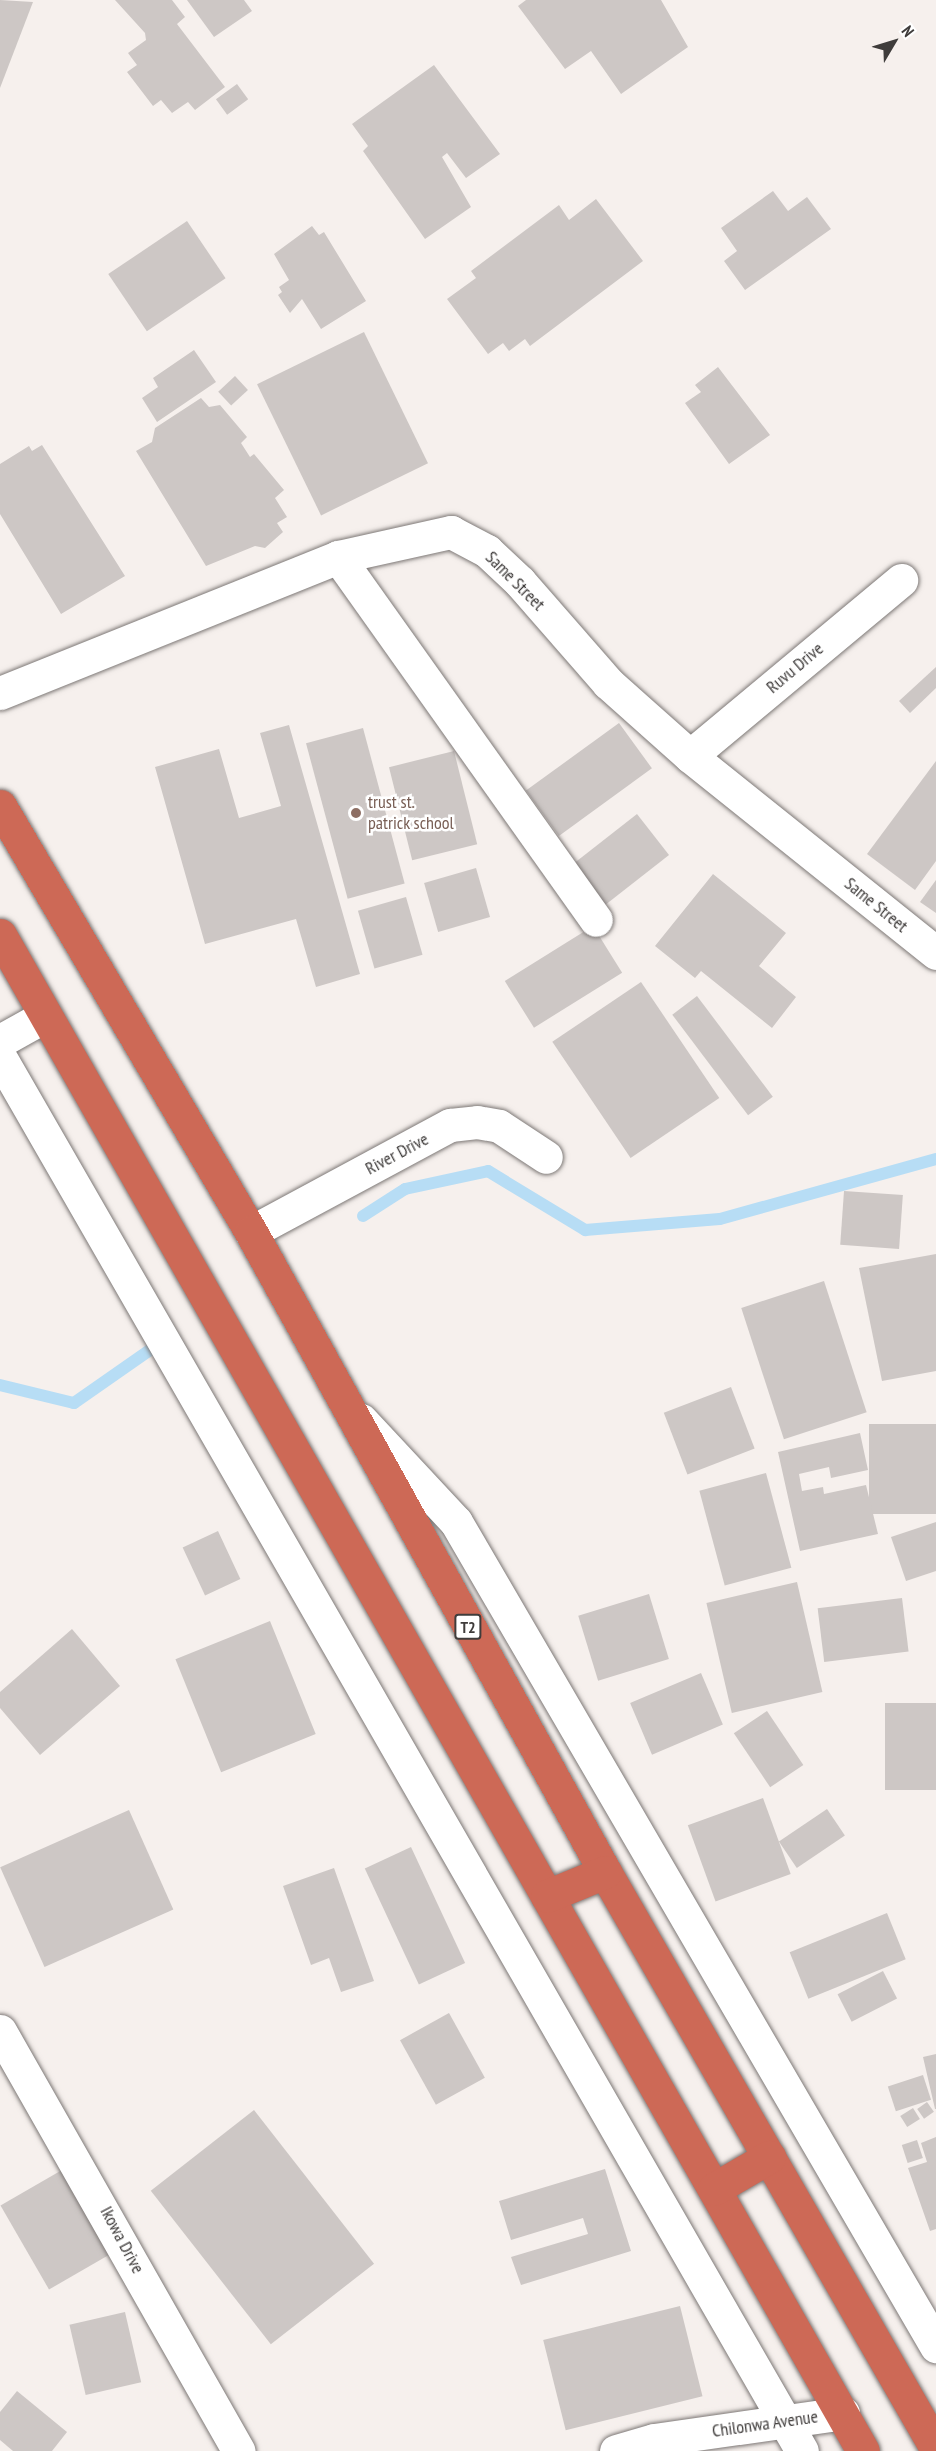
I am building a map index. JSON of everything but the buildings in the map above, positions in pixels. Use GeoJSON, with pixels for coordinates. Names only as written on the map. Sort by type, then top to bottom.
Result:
{"type":"FeatureCollection","features":[{"type":"Feature","properties":{"kind":"highway","name":"T2"},"geometry":{"type":"LineString","coordinates":[[0,806],[251,1232],[341,1399],[605,1872],[936,2448]]}},
{"type":"Feature","properties":{"kind":"highway"},"geometry":{"type":"LineString","coordinates":[[0,935],[863,2451]]}},
{"type":"Feature","properties":{"kind":"highway"},"geometry":{"type":"LineString","coordinates":[[547,1896],[605,1872]]}},
{"type":"Feature","properties":{"kind":"highway"},"geometry":{"type":"LineString","coordinates":[[714,2188],[769,2157]]}},
{"type":"Feature","properties":{"kind":"street","name":"Same Street"},"geometry":{"type":"LineString","coordinates":[[0,693],[338,557],[452,532],[487,551],[520,582],[608,683],[690,756],[936,953]]}},
{"type":"Feature","properties":{"kind":"street"},"geometry":{"type":"LineString","coordinates":[[338,557],[596,920]]}},
{"type":"Feature","properties":{"kind":"street","name":"Ruvu Drive"},"geometry":{"type":"LineString","coordinates":[[690,756],[901,580]]}},
{"type":"Feature","properties":{"kind":"street"},"geometry":{"type":"LineString","coordinates":[[0,1041],[45,1016]]}},
{"type":"Feature","properties":{"kind":"street"},"geometry":{"type":"LineString","coordinates":[[0,1057],[802,2451]]}},
{"type":"Feature","properties":{"kind":"street","name":"River Drive"},"geometry":{"type":"LineString","coordinates":[[251,1232],[450,1125],[477,1122],[500,1126],[546,1157]]}},
{"type":"Feature","properties":{"kind":"street"},"geometry":{"type":"LineString","coordinates":[[341,1399],[456,1521],[936,2346]]}},
{"type":"Feature","properties":{"kind":"street","name":"Ikowa Drive"},"geometry":{"type":"LineString","coordinates":[[0,2031],[239,2451]]}},
{"type":"Feature","properties":{"kind":"street","name":"Chilonwa Avenue"},"geometry":{"type":"LineString","coordinates":[[616,2451],[654,2440],[843,2413]]}},
{"type":"Feature","properties":{"kind":"waterway"},"geometry":{"type":"LineString","coordinates":[[363,1216],[405,1189],[488,1171],[585,1230],[720,1219],[936,1159]]}},
{"type":"Feature","properties":{"kind":"waterway"},"geometry":{"type":"LineString","coordinates":[[0,1385],[74,1403],[150,1350]]}},
{"type":"Feature","properties":{"kind":"place","name":"trust st. patrick school"},"geometry":{"type":"Point","coordinates":[356,813]}}]}
